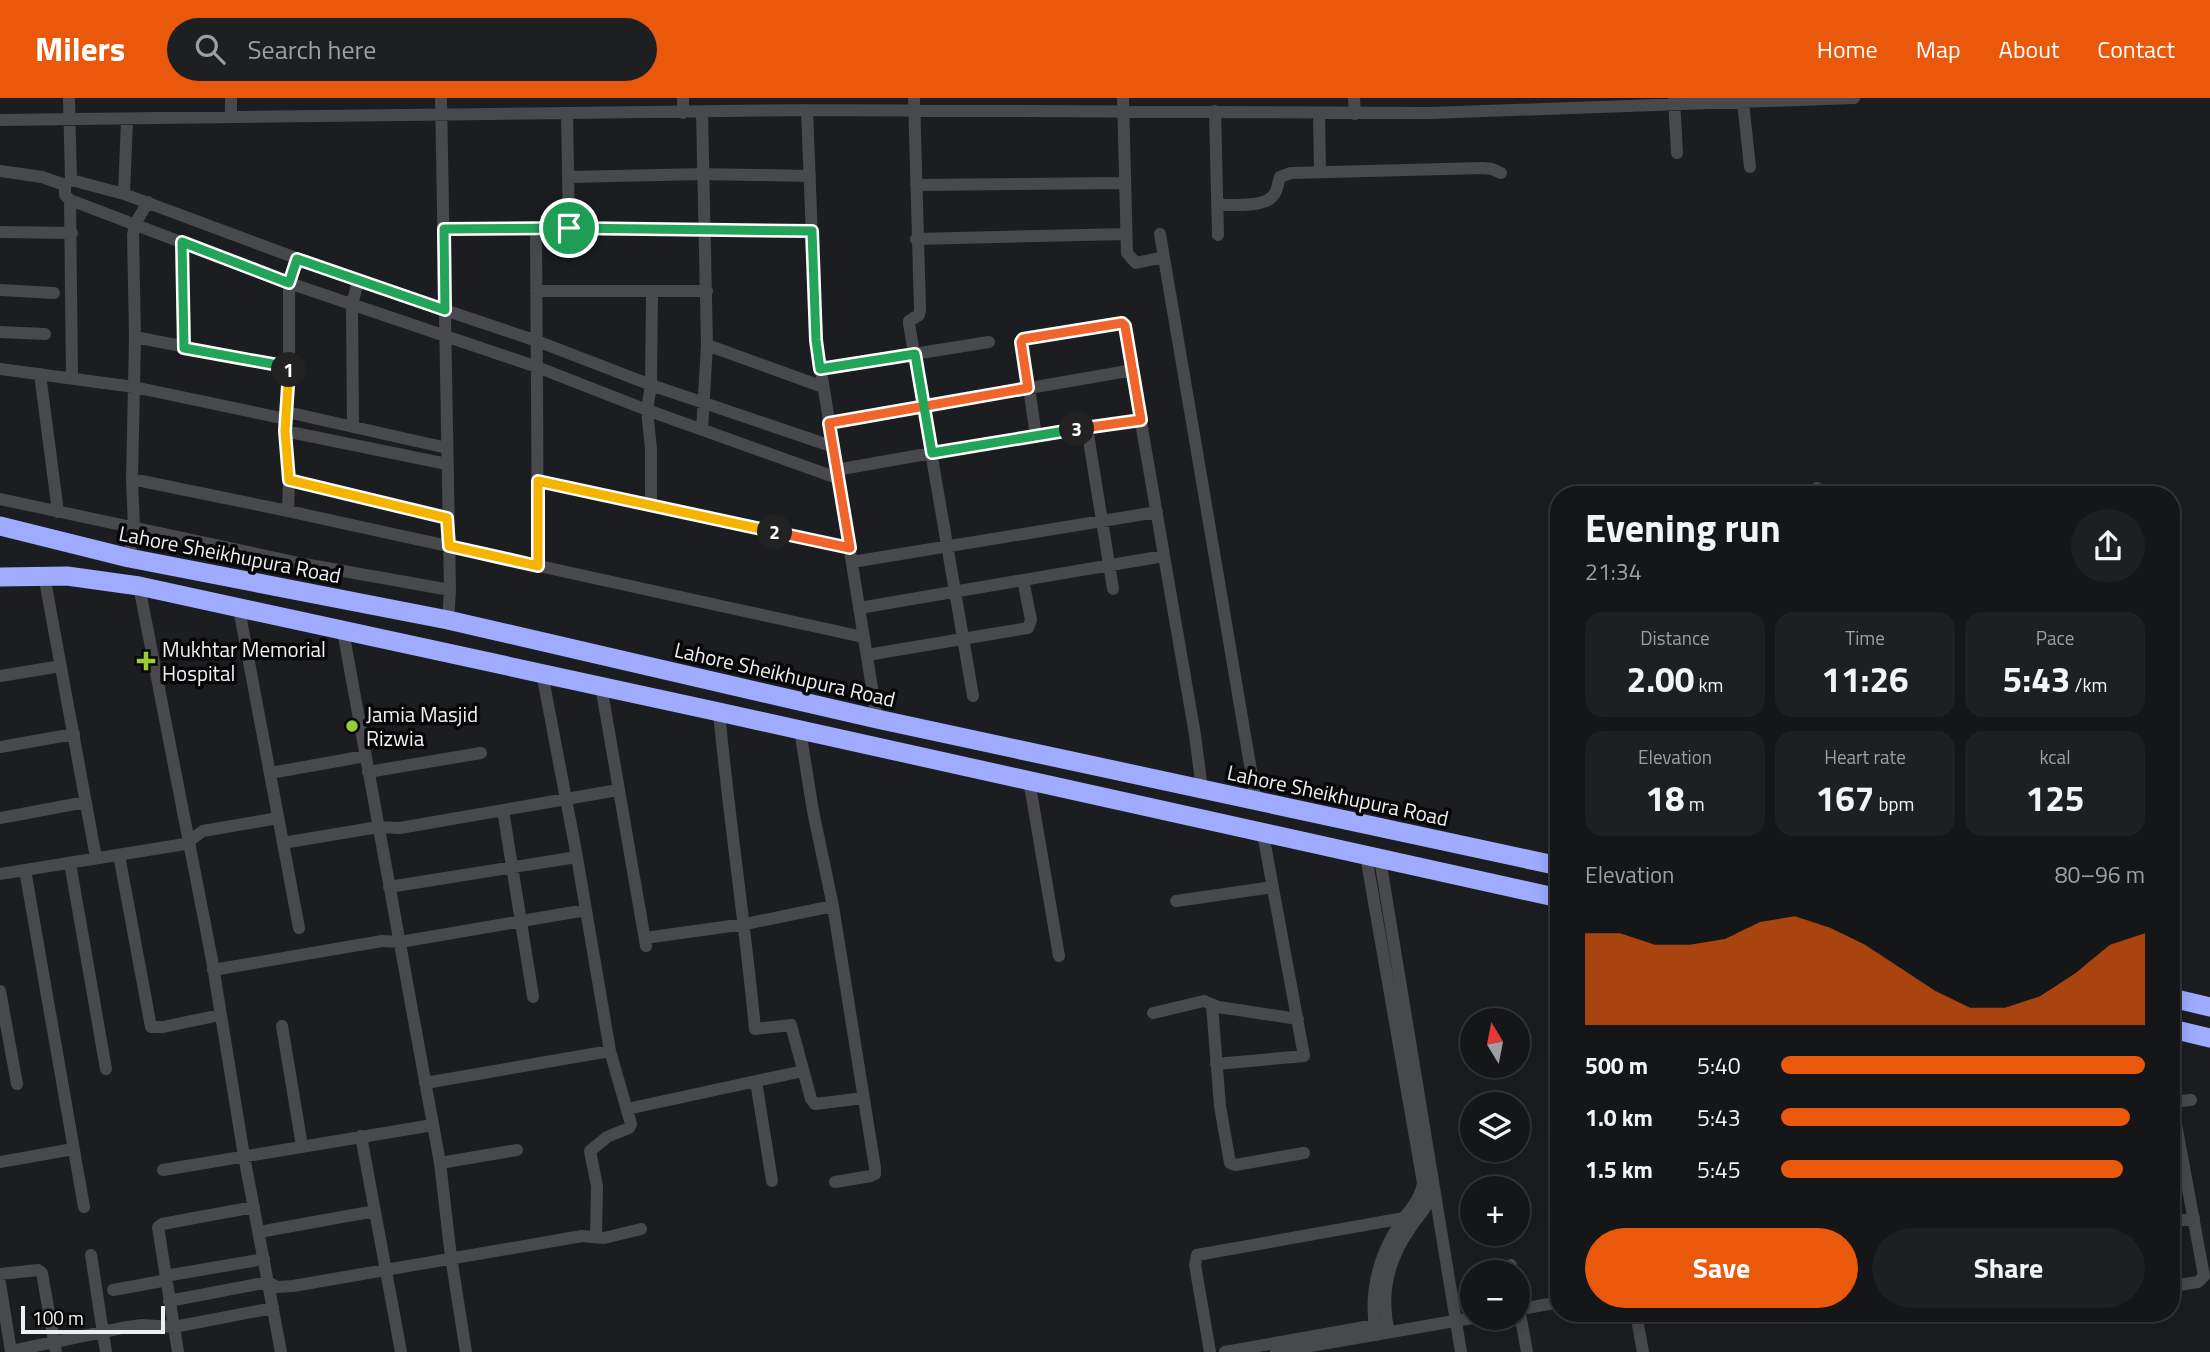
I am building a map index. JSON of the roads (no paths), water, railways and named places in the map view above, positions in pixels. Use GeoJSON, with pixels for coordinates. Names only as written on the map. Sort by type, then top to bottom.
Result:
{"type":"FeatureCollection","features":[{"type":"Feature","properties":{"kind":"highway","name":"Lahore Sheikhupura Road"},"geometry":{"type":"LineString","coordinates":[[0,526],[129,558],[448,620],[877,719],[1550,864]]}},
{"type":"Feature","properties":{"kind":"highway"},"geometry":{"type":"LineString","coordinates":[[0,577],[44,575],[90,578],[139,586],[1550,896]]}},
{"type":"Feature","properties":{"kind":"highway"},"geometry":{"type":"LineString","coordinates":[[2180,1001],[2210,1007]]}},
{"type":"Feature","properties":{"kind":"highway"},"geometry":{"type":"LineString","coordinates":[[2180,1031],[2210,1038]]}},
{"type":"Feature","properties":{"kind":"street"},"geometry":{"type":"LineString","coordinates":[[69,98],[68,182],[65,195],[71,200],[289,283],[537,367],[702,430],[837,474],[932,453],[1141,420]]}},
{"type":"Feature","properties":{"kind":"street"},"geometry":{"type":"LineString","coordinates":[[231,98],[231,116]]}},
{"type":"Feature","properties":{"kind":"street"},"geometry":{"type":"LineString","coordinates":[[441,98],[450,590],[448,620]]}},
{"type":"Feature","properties":{"kind":"street"},"geometry":{"type":"LineString","coordinates":[[683,98],[683,113]]}},
{"type":"Feature","properties":{"kind":"street"},"geometry":{"type":"LineString","coordinates":[[1354,98],[1355,114]]}},
{"type":"Feature","properties":{"kind":"street"},"geometry":{"type":"LineString","coordinates":[[1430,98],[1430,113]]}},
{"type":"Feature","properties":{"kind":"street"},"geometry":{"type":"LineString","coordinates":[[0,120],[702,113],[807,110],[831,105],[914,104],[1123,104],[1215,111],[1355,114],[1430,113],[1503,105],[1854,98]]}},
{"type":"Feature","properties":{"kind":"street"},"geometry":{"type":"LineString","coordinates":[[1675,101],[1677,153]]}},
{"type":"Feature","properties":{"kind":"street"},"geometry":{"type":"LineString","coordinates":[[1743,102],[1750,167]]}},
{"type":"Feature","properties":{"kind":"street"},"geometry":{"type":"LineString","coordinates":[[914,104],[920,309],[919,315],[909,323],[973,696]]}},
{"type":"Feature","properties":{"kind":"street"},"geometry":{"type":"LineString","coordinates":[[1123,104],[1127,254],[1139,263],[1164,257]]}},
{"type":"Feature","properties":{"kind":"street"},"geometry":{"type":"LineString","coordinates":[[807,110],[816,340],[877,719]]}},
{"type":"Feature","properties":{"kind":"street"},"geometry":{"type":"LineString","coordinates":[[1215,111],[1218,235]]}},
{"type":"Feature","properties":{"kind":"street"},"geometry":{"type":"LineString","coordinates":[[702,113],[707,291],[702,430]]}},
{"type":"Feature","properties":{"kind":"street"},"geometry":{"type":"LineString","coordinates":[[567,114],[569,228]]}},
{"type":"Feature","properties":{"kind":"street"},"geometry":{"type":"LineString","coordinates":[[1319,114],[1320,172]]}},
{"type":"Feature","properties":{"kind":"street"},"geometry":{"type":"LineString","coordinates":[[124,194],[127,120]]}},
{"type":"Feature","properties":{"kind":"street"},"geometry":{"type":"LineString","coordinates":[[1217,205],[1264,202],[1275,194],[1283,175],[1483,168],[1501,173]]}},
{"type":"Feature","properties":{"kind":"street"},"geometry":{"type":"LineString","coordinates":[[0,171],[124,194],[358,281],[537,341],[651,385],[834,447]]}},
{"type":"Feature","properties":{"kind":"street"},"geometry":{"type":"LineString","coordinates":[[569,177],[703,174],[810,176]]}},
{"type":"Feature","properties":{"kind":"street"},"geometry":{"type":"LineString","coordinates":[[916,185],[1124,183]]}},
{"type":"Feature","properties":{"kind":"street"},"geometry":{"type":"LineString","coordinates":[[71,200],[72,377]]}},
{"type":"Feature","properties":{"kind":"street"},"geometry":{"type":"LineString","coordinates":[[129,558],[134,528],[133,248],[135,224],[148,202]]}},
{"type":"Feature","properties":{"kind":"street"},"geometry":{"type":"LineString","coordinates":[[536,228],[538,566]]}},
{"type":"Feature","properties":{"kind":"street"},"geometry":{"type":"LineString","coordinates":[[444,229],[812,231]]}},
{"type":"Feature","properties":{"kind":"street"},"geometry":{"type":"LineString","coordinates":[[0,232],[72,233]]}},
{"type":"Feature","properties":{"kind":"street"},"geometry":{"type":"LineString","coordinates":[[916,239],[1126,234]]}},
{"type":"Feature","properties":{"kind":"street"},"geometry":{"type":"LineString","coordinates":[[1160,234],[1256,800]]}},
{"type":"Feature","properties":{"kind":"street"},"geometry":{"type":"LineString","coordinates":[[182,242],[184,348]]}},
{"type":"Feature","properties":{"kind":"street"},"geometry":{"type":"LineString","coordinates":[[288,511],[286,421],[289,283],[297,259]]}},
{"type":"Feature","properties":{"kind":"street"},"geometry":{"type":"LineString","coordinates":[[353,427],[352,305],[358,281]]}},
{"type":"Feature","properties":{"kind":"street"},"geometry":{"type":"LineString","coordinates":[[0,290],[54,293]]}},
{"type":"Feature","properties":{"kind":"street"},"geometry":{"type":"LineString","coordinates":[[651,504],[651,449],[647,410],[651,385],[652,291]]}},
{"type":"Feature","properties":{"kind":"street"},"geometry":{"type":"LineString","coordinates":[[536,292],[707,291]]}},
{"type":"Feature","properties":{"kind":"street"},"geometry":{"type":"LineString","coordinates":[[1036,436],[1021,342],[1024,338],[1122,323],[1125,326],[1157,512],[1202,789]]}},
{"type":"Feature","properties":{"kind":"street"},"geometry":{"type":"LineString","coordinates":[[0,332],[45,334]]}},
{"type":"Feature","properties":{"kind":"street"},"geometry":{"type":"LineString","coordinates":[[135,337],[289,367]]}},
{"type":"Feature","properties":{"kind":"street"},"geometry":{"type":"LineString","coordinates":[[820,369],[989,342]]}},
{"type":"Feature","properties":{"kind":"street"},"geometry":{"type":"LineString","coordinates":[[707,345],[823,387]]}},
{"type":"Feature","properties":{"kind":"street"},"geometry":{"type":"LineString","coordinates":[[0,369],[134,387],[286,421],[447,464]]}},
{"type":"Feature","properties":{"kind":"street"},"geometry":{"type":"LineString","coordinates":[[829,423],[1132,370]]}},
{"type":"Feature","properties":{"kind":"street"},"geometry":{"type":"LineString","coordinates":[[40,374],[58,512]]}},
{"type":"Feature","properties":{"kind":"street"},"geometry":{"type":"LineString","coordinates":[[286,421],[353,427],[447,448]]}},
{"type":"Feature","properties":{"kind":"street"},"geometry":{"type":"LineString","coordinates":[[1087,428],[1113,589]]}},
{"type":"Feature","properties":{"kind":"street"},"geometry":{"type":"LineString","coordinates":[[132,479],[863,637]]}},
{"type":"Feature","properties":{"kind":"street"},"geometry":{"type":"LineString","coordinates":[[289,480],[447,518]]}},
{"type":"Feature","properties":{"kind":"street"},"geometry":{"type":"LineString","coordinates":[[538,481],[850,548]]}},
{"type":"Feature","properties":{"kind":"street"},"geometry":{"type":"LineString","coordinates":[[0,499],[304,564],[450,590]]}},
{"type":"Feature","properties":{"kind":"street"},"geometry":{"type":"LineString","coordinates":[[852,562],[1157,512]]}},
{"type":"Feature","properties":{"kind":"street"},"geometry":{"type":"LineString","coordinates":[[859,608],[1164,556]]}},
{"type":"Feature","properties":{"kind":"street"},"geometry":{"type":"LineString","coordinates":[[44,575],[96,858]]}},
{"type":"Feature","properties":{"kind":"street"},"geometry":{"type":"LineString","coordinates":[[867,655],[964,640],[1029,626],[1031,620],[1023,580]]}},
{"type":"Feature","properties":{"kind":"street"},"geometry":{"type":"LineString","coordinates":[[139,586],[213,970],[281,1352]]}},
{"type":"Feature","properties":{"kind":"street"},"geometry":{"type":"LineString","coordinates":[[239,609],[299,928]]}},
{"type":"Feature","properties":{"kind":"street"},"geometry":{"type":"LineString","coordinates":[[343,631],[440,1163],[466,1352]]}},
{"type":"Feature","properties":{"kind":"street"},"geometry":{"type":"LineString","coordinates":[[0,676],[61,666]]}},
{"type":"Feature","properties":{"kind":"street"},"geometry":{"type":"LineString","coordinates":[[542,673],[578,857],[610,1051],[631,1122],[630,1127],[607,1137],[589,1154],[597,1186],[596,1237]]}},
{"type":"Feature","properties":{"kind":"street"},"geometry":{"type":"LineString","coordinates":[[601,686],[646,942],[833,906]]}},
{"type":"Feature","properties":{"kind":"street"},"geometry":{"type":"LineString","coordinates":[[719,712],[755,1029],[791,1025],[815,1104],[864,1098]]}},
{"type":"Feature","properties":{"kind":"street"},"geometry":{"type":"LineString","coordinates":[[800,730],[813,811],[833,906],[875,1174],[871,1177],[835,1182]]}},
{"type":"Feature","properties":{"kind":"street"},"geometry":{"type":"LineString","coordinates":[[0,747],[74,734]]}},
{"type":"Feature","properties":{"kind":"street"},"geometry":{"type":"LineString","coordinates":[[369,772],[481,753]]}},
{"type":"Feature","properties":{"kind":"street"},"geometry":{"type":"LineString","coordinates":[[270,773],[366,756]]}},
{"type":"Feature","properties":{"kind":"street"},"geometry":{"type":"LineString","coordinates":[[1029,780],[1059,956]]}},
{"type":"Feature","properties":{"kind":"street"},"geometry":{"type":"LineString","coordinates":[[283,844],[378,827],[400,828],[618,790]]}},
{"type":"Feature","properties":{"kind":"street"},"geometry":{"type":"LineString","coordinates":[[0,818],[86,802]]}},
{"type":"Feature","properties":{"kind":"street"},"geometry":{"type":"LineString","coordinates":[[503,810],[533,997]]}},
{"type":"Feature","properties":{"kind":"street"},"geometry":{"type":"LineString","coordinates":[[0,874],[189,842],[203,831],[278,818]]}},
{"type":"Feature","properties":{"kind":"street"},"geometry":{"type":"LineString","coordinates":[[1216,1064],[1303,1058],[1263,834]]}},
{"type":"Feature","properties":{"kind":"street"},"geometry":{"type":"LineString","coordinates":[[119,855],[151,1027],[220,1015]]}},
{"type":"Feature","properties":{"kind":"street"},"geometry":{"type":"LineString","coordinates":[[390,887],[578,857]]}},
{"type":"Feature","properties":{"kind":"street"},"geometry":{"type":"LineString","coordinates":[[1373,858],[1434,1188],[1461,1352]]}},
{"type":"Feature","properties":{"kind":"street"},"geometry":{"type":"LineString","coordinates":[[1373,858],[1422,1179],[1419,1198],[1389,1244],[1376,1280],[1373,1303],[1381,1329]]}},
{"type":"Feature","properties":{"kind":"street"},"geometry":{"type":"LineString","coordinates":[[70,863],[106,1069]]}},
{"type":"Feature","properties":{"kind":"street"},"geometry":{"type":"LineString","coordinates":[[24,870],[84,1207]]}},
{"type":"Feature","properties":{"kind":"street"},"geometry":{"type":"LineString","coordinates":[[1176,901],[1273,887]]}},
{"type":"Feature","properties":{"kind":"street"},"geometry":{"type":"LineString","coordinates":[[213,970],[586,910]]}},
{"type":"Feature","properties":{"kind":"street"},"geometry":{"type":"LineString","coordinates":[[0,991],[17,1084]]}},
{"type":"Feature","properties":{"kind":"street"},"geometry":{"type":"LineString","coordinates":[[1153,1013],[1203,1001],[1212,1005],[1298,1019]]}},
{"type":"Feature","properties":{"kind":"street"},"geometry":{"type":"LineString","coordinates":[[1212,1005],[1220,1106],[1231,1164],[1304,1153]]}},
{"type":"Feature","properties":{"kind":"street"},"geometry":{"type":"LineString","coordinates":[[282,1026],[302,1146]]}},
{"type":"Feature","properties":{"kind":"street"},"geometry":{"type":"LineString","coordinates":[[425,1083],[610,1051]]}},
{"type":"Feature","properties":{"kind":"street"},"geometry":{"type":"LineString","coordinates":[[627,1109],[803,1071]]}},
{"type":"Feature","properties":{"kind":"street"},"geometry":{"type":"LineString","coordinates":[[756,1081],[772,1181]]}},
{"type":"Feature","properties":{"kind":"street"},"geometry":{"type":"LineString","coordinates":[[2180,1101],[2191,1100]]}},
{"type":"Feature","properties":{"kind":"street"},"geometry":{"type":"LineString","coordinates":[[163,1170],[433,1125]]}},
{"type":"Feature","properties":{"kind":"street"},"geometry":{"type":"LineString","coordinates":[[361,1136],[401,1352]]}},
{"type":"Feature","properties":{"kind":"street"},"geometry":{"type":"LineString","coordinates":[[2180,1144],[2204,1278],[2198,1282],[2180,1285]]}},
{"type":"Feature","properties":{"kind":"street"},"geometry":{"type":"LineString","coordinates":[[0,1161],[73,1149]]}},
{"type":"Feature","properties":{"kind":"street"},"geometry":{"type":"LineString","coordinates":[[440,1163],[517,1150]]}},
{"type":"Feature","properties":{"kind":"street"},"geometry":{"type":"LineString","coordinates":[[1381,1329],[1391,1265],[1404,1238],[1429,1203],[1434,1188]]}},
{"type":"Feature","properties":{"kind":"street"},"geometry":{"type":"LineString","coordinates":[[178,1352],[158,1231],[160,1224],[254,1208]]}},
{"type":"Feature","properties":{"kind":"street"},"geometry":{"type":"LineString","coordinates":[[258,1232],[375,1211]]}},
{"type":"Feature","properties":{"kind":"street"},"geometry":{"type":"LineString","coordinates":[[1210,1352],[1195,1265],[1197,1255],[1404,1218]]}},
{"type":"Feature","properties":{"kind":"street"},"geometry":{"type":"LineString","coordinates":[[2180,1221],[2194,1218]]}},
{"type":"Feature","properties":{"kind":"street"},"geometry":{"type":"LineString","coordinates":[[169,1301],[268,1282],[277,1287],[293,1286],[451,1257],[582,1237],[604,1238],[641,1229]]}},
{"type":"Feature","properties":{"kind":"street"},"geometry":{"type":"LineString","coordinates":[[91,1255],[106,1352]]}},
{"type":"Feature","properties":{"kind":"street"},"geometry":{"type":"LineString","coordinates":[[113,1290],[166,1279],[171,1275],[264,1259]]}},
{"type":"Feature","properties":{"kind":"street"},"geometry":{"type":"LineString","coordinates":[[0,1274],[36,1270],[42,1273],[56,1348]]}},
{"type":"Feature","properties":{"kind":"street"},"geometry":{"type":"LineString","coordinates":[[0,1283],[11,1351],[56,1348],[103,1332],[142,1325],[174,1327],[273,1308]]}},
{"type":"Feature","properties":{"kind":"street"},"geometry":{"type":"LineString","coordinates":[[1530,1305],[1550,1303]]}},
{"type":"Feature","properties":{"kind":"street"},"geometry":{"type":"LineString","coordinates":[[1225,1352],[1460,1320]]}},
{"type":"Feature","properties":{"kind":"street"},"geometry":{"type":"LineString","coordinates":[[1637,1322],[1643,1352]]}},
{"type":"Feature","properties":{"kind":"street"},"geometry":{"type":"LineString","coordinates":[[1276,1352],[1381,1329]]}},
{"type":"Feature","properties":{"kind":"street"},"geometry":{"type":"LineString","coordinates":[[1523,1330],[1527,1352]]}},
{"type":"Feature","properties":{"kind":"place","name":"Mukhtar Memorial Hospital"},"geometry":{"type":"Point","coordinates":[146,661]}},
{"type":"Feature","properties":{"kind":"place","name":"Jamia Masjid Rizwia"},"geometry":{"type":"Point","coordinates":[352,726]}}]}
